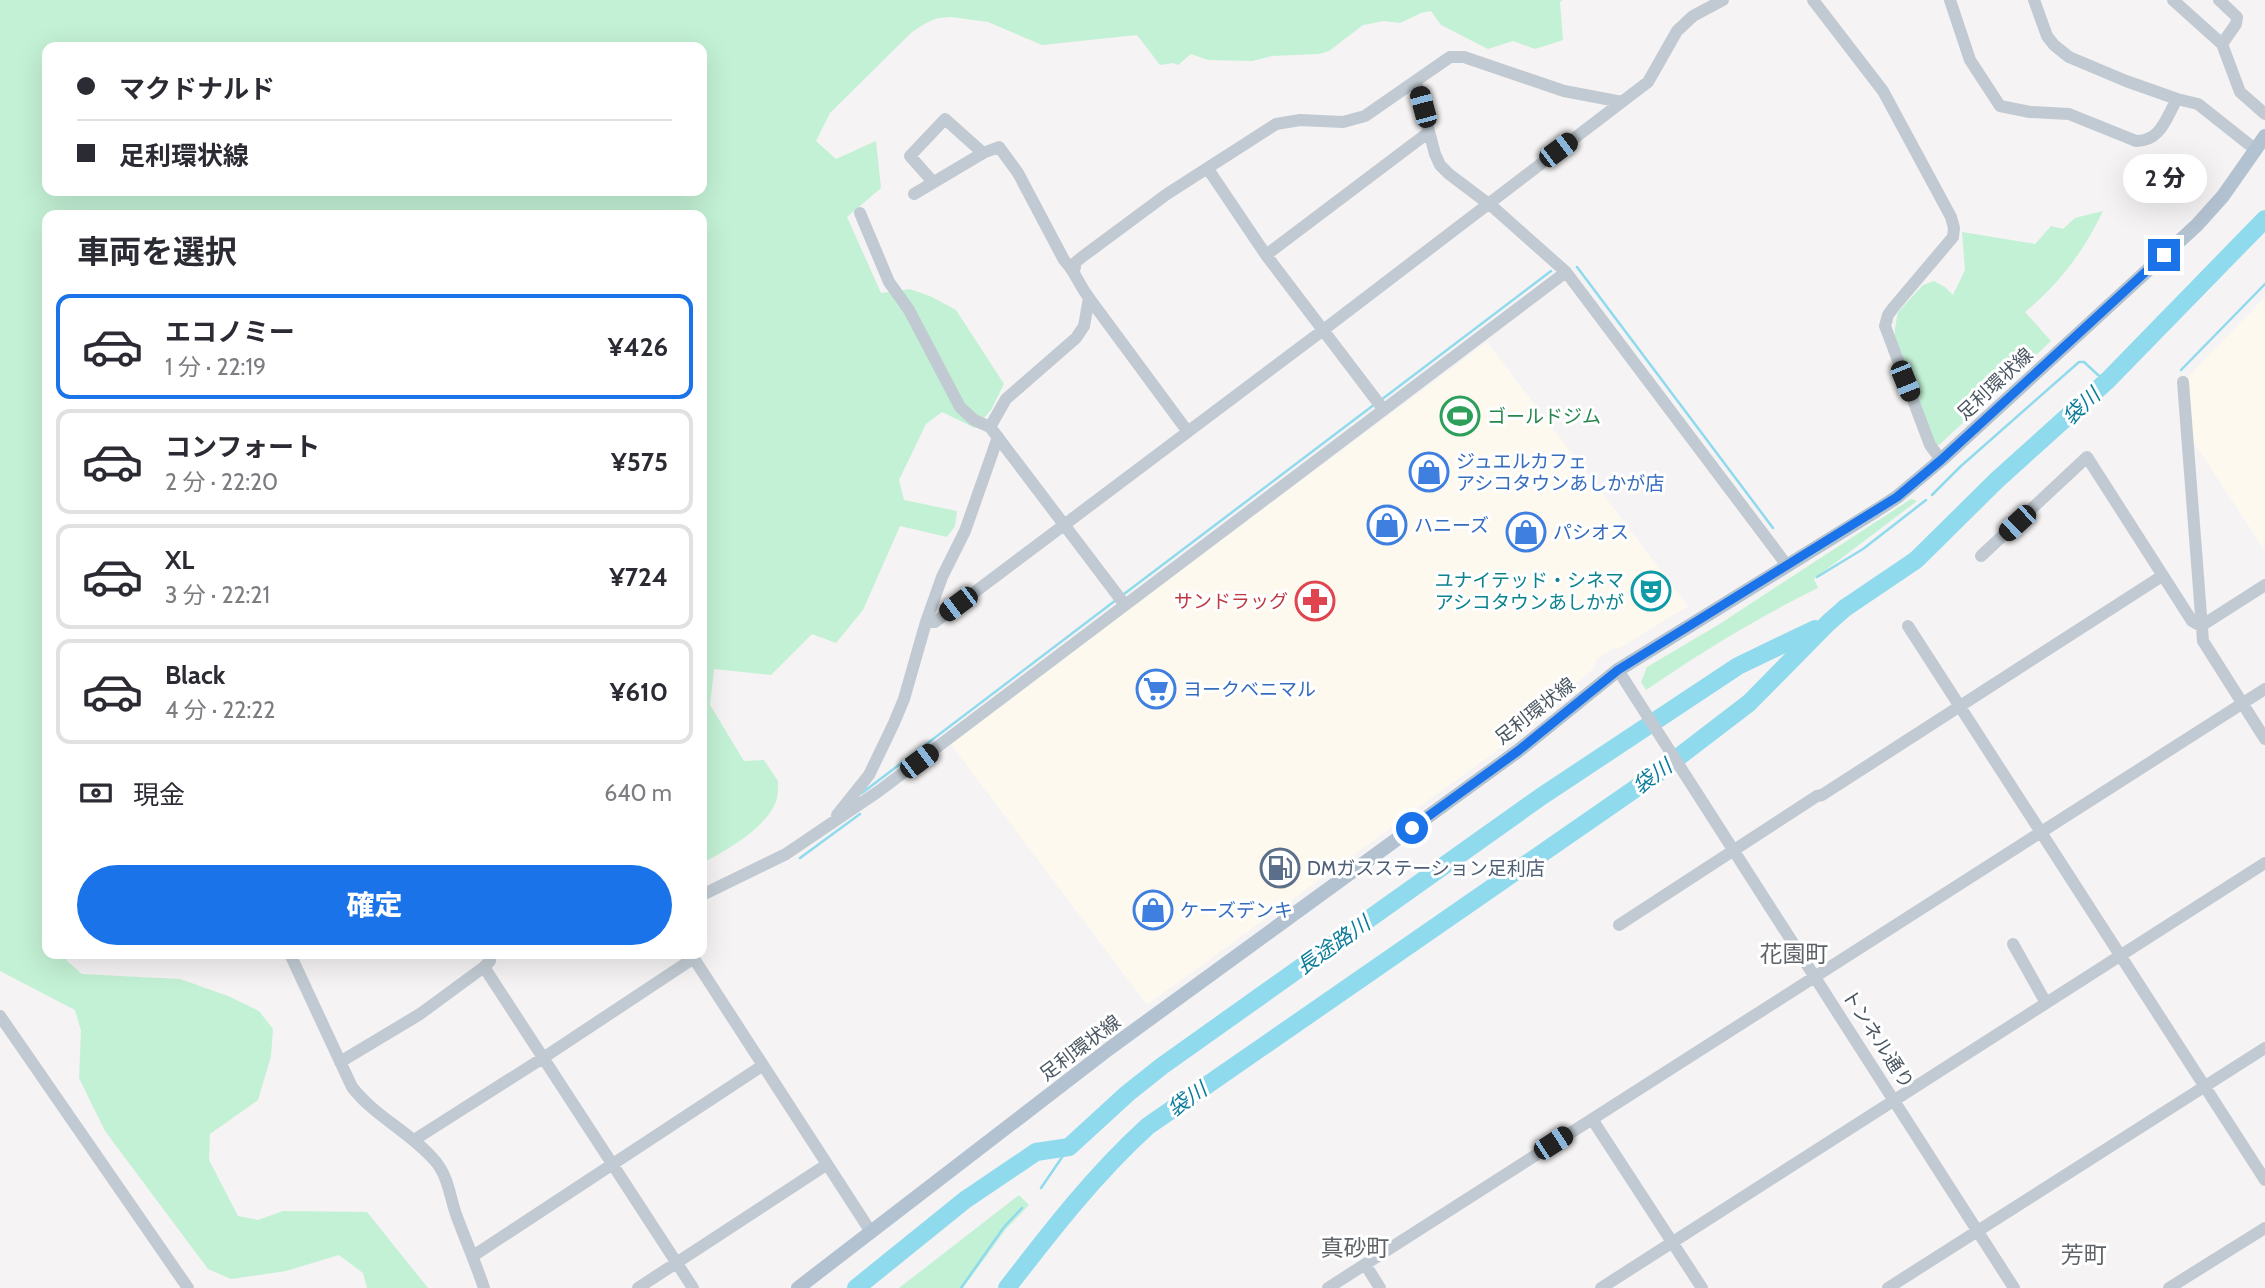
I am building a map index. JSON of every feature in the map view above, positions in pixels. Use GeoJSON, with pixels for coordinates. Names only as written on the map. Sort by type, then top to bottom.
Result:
{"type":"FeatureCollection","features":[{"type":"Feature","properties":{"kind":"main road","name":"足利環状線"},"geometry":{"type":"LineString","coordinates":[[799,1288],[1110,1048],[1518,751],[1618,670],[1897,497],[1941,460],[2197,225],[2223,196],[2265,136]]}},
{"type":"Feature","properties":{"kind":"street"},"geometry":{"type":"LineString","coordinates":[[926,622],[935,622],[1648,82],[1669,43],[1685,23],[1723,0]]}},
{"type":"Feature","properties":{"kind":"street"},"geometry":{"type":"LineString","coordinates":[[1813,0],[1883,91],[1951,216],[1953,237],[1893,308],[1885,326],[1930,445],[1941,460]]}},
{"type":"Feature","properties":{"kind":"street"},"geometry":{"type":"LineString","coordinates":[[1951,0],[1970,60],[2000,106],[2030,112],[2069,114],[2136,141],[2146,141],[2156,137],[2177,99]]}},
{"type":"Feature","properties":{"kind":"street"},"geometry":{"type":"LineString","coordinates":[[2034,0],[2047,36],[2069,57],[2177,99],[2198,104],[2256,150]]}},
{"type":"Feature","properties":{"kind":"street"},"geometry":{"type":"LineString","coordinates":[[2173,0],[2222,44],[2240,92],[2265,114]]}},
{"type":"Feature","properties":{"kind":"street"},"geometry":{"type":"LineString","coordinates":[[2219,0],[2237,17],[2222,44]]}},
{"type":"Feature","properties":{"kind":"street"},"geometry":{"type":"LineString","coordinates":[[1074,271],[1076,262],[1082,257],[1167,194],[1280,122],[1356,120],[1374,111],[1450,57],[1460,57],[1564,91],[1622,102]]}},
{"type":"Feature","properties":{"kind":"street"},"geometry":{"type":"LineString","coordinates":[[1416,82],[1440,165],[1488,203],[1566,272],[1786,564]]}},
{"type":"Feature","properties":{"kind":"street"},"geometry":{"type":"LineString","coordinates":[[933,183],[910,156],[945,119],[983,153]]}},
{"type":"Feature","properties":{"kind":"street"},"geometry":{"type":"LineString","coordinates":[[1266,255],[1429,132]]}},
{"type":"Feature","properties":{"kind":"street"},"geometry":{"type":"LineString","coordinates":[[914,194],[983,153],[997,147],[1003,150],[1064,260],[1074,271],[1079,285],[1188,432]]}},
{"type":"Feature","properties":{"kind":"street"},"geometry":{"type":"LineString","coordinates":[[1208,169],[1266,255],[1382,409]]}},
{"type":"Feature","properties":{"kind":"street"},"geometry":{"type":"LineString","coordinates":[[860,213],[889,282],[909,310],[960,407],[974,420],[994,432],[1125,605]]}},
{"type":"Feature","properties":{"kind":"street"},"geometry":{"type":"LineString","coordinates":[[707,893],[786,854],[889,784],[1566,272]]}},
{"type":"Feature","properties":{"kind":"street"},"geometry":{"type":"LineString","coordinates":[[829,827],[869,775],[904,699],[926,622],[943,577],[965,531],[1006,399],[1076,338],[1084,326],[1088,298]]}},
{"type":"Feature","properties":{"kind":"street"},"geometry":{"type":"LineString","coordinates":[[2183,382],[2201,626],[2207,649],[2265,739]]}},
{"type":"Feature","properties":{"kind":"street"},"geometry":{"type":"LineString","coordinates":[[1982,556],[2087,457],[2192,621],[2201,626]]}},
{"type":"Feature","properties":{"kind":"street"},"geometry":{"type":"LineString","coordinates":[[1619,925],[2162,576]]}},
{"type":"Feature","properties":{"kind":"street"},"geometry":{"type":"LineString","coordinates":[[2201,626],[2265,585]]}},
{"type":"Feature","properties":{"kind":"street"},"geometry":{"type":"LineString","coordinates":[[1908,626],[2265,1180]]}},
{"type":"Feature","properties":{"kind":"street","name":"トンネル通り"},"geometry":{"type":"LineString","coordinates":[[1618,670],[2014,1288]]}},
{"type":"Feature","properties":{"kind":"street"},"geometry":{"type":"LineString","coordinates":[[1328,1288],[2265,689]]}},
{"type":"Feature","properties":{"kind":"street"},"geometry":{"type":"LineString","coordinates":[[1601,1288],[2265,863]]}},
{"type":"Feature","properties":{"kind":"street"},"geometry":{"type":"LineString","coordinates":[[2013,944],[2046,1003]]}},
{"type":"Feature","properties":{"kind":"street"},"geometry":{"type":"LineString","coordinates":[[292,959],[340,1062],[359,1096],[414,1140],[437,1164],[448,1184],[456,1215],[484,1288]]}},
{"type":"Feature","properties":{"kind":"street"},"geometry":{"type":"LineString","coordinates":[[340,1062],[420,1014],[484,967],[490,959]]}},
{"type":"Feature","properties":{"kind":"street"},"geometry":{"type":"LineString","coordinates":[[414,1140],[543,1058],[689,959]]}},
{"type":"Feature","properties":{"kind":"street"},"geometry":{"type":"LineString","coordinates":[[695,959],[871,1232]]}},
{"type":"Feature","properties":{"kind":"street"},"geometry":{"type":"LineString","coordinates":[[484,967],[693,1288]]}},
{"type":"Feature","properties":{"kind":"street"},"geometry":{"type":"LineString","coordinates":[[0,1016],[188,1288]]}},
{"type":"Feature","properties":{"kind":"street"},"geometry":{"type":"LineString","coordinates":[[1888,1288],[2265,1048]]}},
{"type":"Feature","properties":{"kind":"street"},"geometry":{"type":"LineString","coordinates":[[473,1256],[762,1066]]}},
{"type":"Feature","properties":{"kind":"street"},"geometry":{"type":"LineString","coordinates":[[1591,1118],[1702,1288]]}},
{"type":"Feature","properties":{"kind":"street"},"geometry":{"type":"LineString","coordinates":[[638,1288],[826,1165]]}},
{"type":"Feature","properties":{"kind":"street"},"geometry":{"type":"LineString","coordinates":[[2169,1288],[2265,1227]]}},
{"type":"Feature","properties":{"kind":"street"},"geometry":{"type":"LineString","coordinates":[[1365,1265],[1380,1288]]}},
{"type":"Feature","properties":{"kind":"shaded area"},"geometry":{"type":"Polygon","coordinates":[[[2265,297],[2265,551],[2193,441],[2188,377],[2265,297]]]}},
{"type":"Feature","properties":{"kind":"shaded area"},"geometry":{"type":"Polygon","coordinates":[[[1487,342],[1688,606],[1597,659],[1593,669],[1506,744],[1147,1005],[950,743],[1487,342]]]}},
{"type":"Feature","properties":{"kind":"green space"},"geometry":{"type":"Polygon","coordinates":[[[0,0],[1563,0],[1560,2],[1563,40],[1535,49],[1513,41],[1488,49],[1441,25],[1431,11],[1400,23],[1384,21],[1363,25],[1329,51],[1319,54],[1272,56],[1252,61],[1208,60],[1191,54],[1178,65],[1160,65],[1137,35],[1042,45],[988,22],[938,18],[912,32],[830,113],[816,141],[836,159],[876,141],[881,188],[847,217],[881,293],[910,289],[956,310],[1004,384],[991,410],[975,428],[942,412],[926,424],[899,480],[904,500],[957,511],[955,526],[947,537],[900,526],[863,610],[836,643],[812,634],[771,675],[714,669],[710,705],[744,761],[764,760],[778,781],[778,792],[773,809],[756,828],[707,860],[707,210],[42,210],[42,959],[67,959],[82,974],[180,979],[228,996],[259,1011],[273,1029],[271,1056],[258,1100],[210,1134],[209,1160],[238,1216],[258,1220],[283,1211],[367,1212],[428,1288],[367,1288],[363,1273],[339,1255],[286,1271],[231,1279],[208,1269],[105,1131],[79,1078],[81,1031],[75,1010],[0,971],[0,0]]]}},
{"type":"Feature","properties":{"kind":"green space"},"geometry":{"type":"Polygon","coordinates":[[[2103,211],[2070,266],[2025,312],[2051,341],[1939,445],[1935,444],[1895,336],[1898,312],[1923,285],[1934,281],[1953,295],[1965,270],[1962,232],[2035,244],[2051,226],[2063,229],[2075,218],[2103,211]]]}},
{"type":"Feature","properties":{"kind":"green space"},"geometry":{"type":"Polygon","coordinates":[[[1911,499],[1917,501],[1814,579],[1818,588],[1730,636],[1646,690],[1641,682],[1647,667],[1718,625],[1911,499]]]}},
{"type":"Feature","properties":{"kind":"green space"},"geometry":{"type":"Polygon","coordinates":[[[1019,1195],[1029,1205],[1006,1229],[963,1288],[899,1288],[1019,1195]]]}},
{"type":"Feature","properties":{"kind":"waterway","name":"袋川"},"geometry":{"type":"LineString","coordinates":[[1007,1288],[1092,1183],[1148,1126],[1655,775],[1749,703],[1828,623],[1845,608],[1916,560],[1997,480],[2108,380],[2265,219]]}},
{"type":"Feature","properties":{"kind":"waterway"},"geometry":{"type":"LineString","coordinates":[[1577,267],[1773,528]]}},
{"type":"Feature","properties":{"kind":"waterway"},"geometry":{"type":"LineString","coordinates":[[1381,400],[1551,271]]}},
{"type":"Feature","properties":{"kind":"waterway"},"geometry":{"type":"LineString","coordinates":[[2181,370],[2265,284]]}},
{"type":"Feature","properties":{"kind":"waterway"},"geometry":{"type":"LineString","coordinates":[[1932,495],[2079,362],[2084,362],[2108,380]]}},
{"type":"Feature","properties":{"kind":"waterway"},"geometry":{"type":"LineString","coordinates":[[1124,594],[1375,404]]}},
{"type":"Feature","properties":{"kind":"waterway"},"geometry":{"type":"LineString","coordinates":[[1817,577],[1863,549],[1926,500]]}},
{"type":"Feature","properties":{"kind":"waterway"},"geometry":{"type":"LineString","coordinates":[[862,793],[1116,600]]}},
{"type":"Feature","properties":{"kind":"waterway","name":"長途路川"},"geometry":{"type":"LineString","coordinates":[[856,1288],[965,1200],[1036,1152],[1069,1147],[1162,1066],[1542,796],[1738,666],[1815,629]]}},
{"type":"Feature","properties":{"kind":"waterway"},"geometry":{"type":"LineString","coordinates":[[800,858],[860,814]]}},
{"type":"Feature","properties":{"kind":"waterway"},"geometry":{"type":"LineString","coordinates":[[1041,1188],[1069,1147]]}},
{"type":"Feature","properties":{"kind":"waterway"},"geometry":{"type":"LineString","coordinates":[[961,1288],[1004,1227],[1022,1208]]}},
{"type":"Feature","properties":{"kind":"place","name":"ゴールドジム"},"geometry":{"type":"Point","coordinates":[1460,416]}},
{"type":"Feature","properties":{"kind":"place","name":"ジュエルカフェ アシコタウンあしかが店"},"geometry":{"type":"Point","coordinates":[1429,472]}},
{"type":"Feature","properties":{"kind":"place","name":"ハニーズ"},"geometry":{"type":"Point","coordinates":[1387,525]}},
{"type":"Feature","properties":{"kind":"place","name":"パシオス"},"geometry":{"type":"Point","coordinates":[1526,532]}},
{"type":"Feature","properties":{"kind":"place","name":"ユナイテッド・シネマ アシコタウンあしかが"},"geometry":{"type":"Point","coordinates":[1651,591]}},
{"type":"Feature","properties":{"kind":"place","name":"サンドラッグ"},"geometry":{"type":"Point","coordinates":[1315,601]}},
{"type":"Feature","properties":{"kind":"place","name":"ヨークベニマル"},"geometry":{"type":"Point","coordinates":[1156,689]}},
{"type":"Feature","properties":{"kind":"place","name":"DMガスステーション足利店"},"geometry":{"type":"Point","coordinates":[1280,868]}},
{"type":"Feature","properties":{"kind":"place","name":"ケーズデンキ"},"geometry":{"type":"Point","coordinates":[1153,910]}},
{"type":"Feature","properties":{"kind":"district","name":"花園町"},"geometry":{"type":"Point","coordinates":[1794,954]}},
{"type":"Feature","properties":{"kind":"district","name":"真砂町"},"geometry":{"type":"Point","coordinates":[1355,1248]}},
{"type":"Feature","properties":{"kind":"district","name":"芳町"},"geometry":{"type":"Point","coordinates":[2084,1255]}},
{"type":"Feature","properties":{"kind":"route"},"geometry":{"type":"LineString","coordinates":[[1412,828],[1518,751],[1618,670],[1877,510],[1918,481],[2164,255]]}}]}
